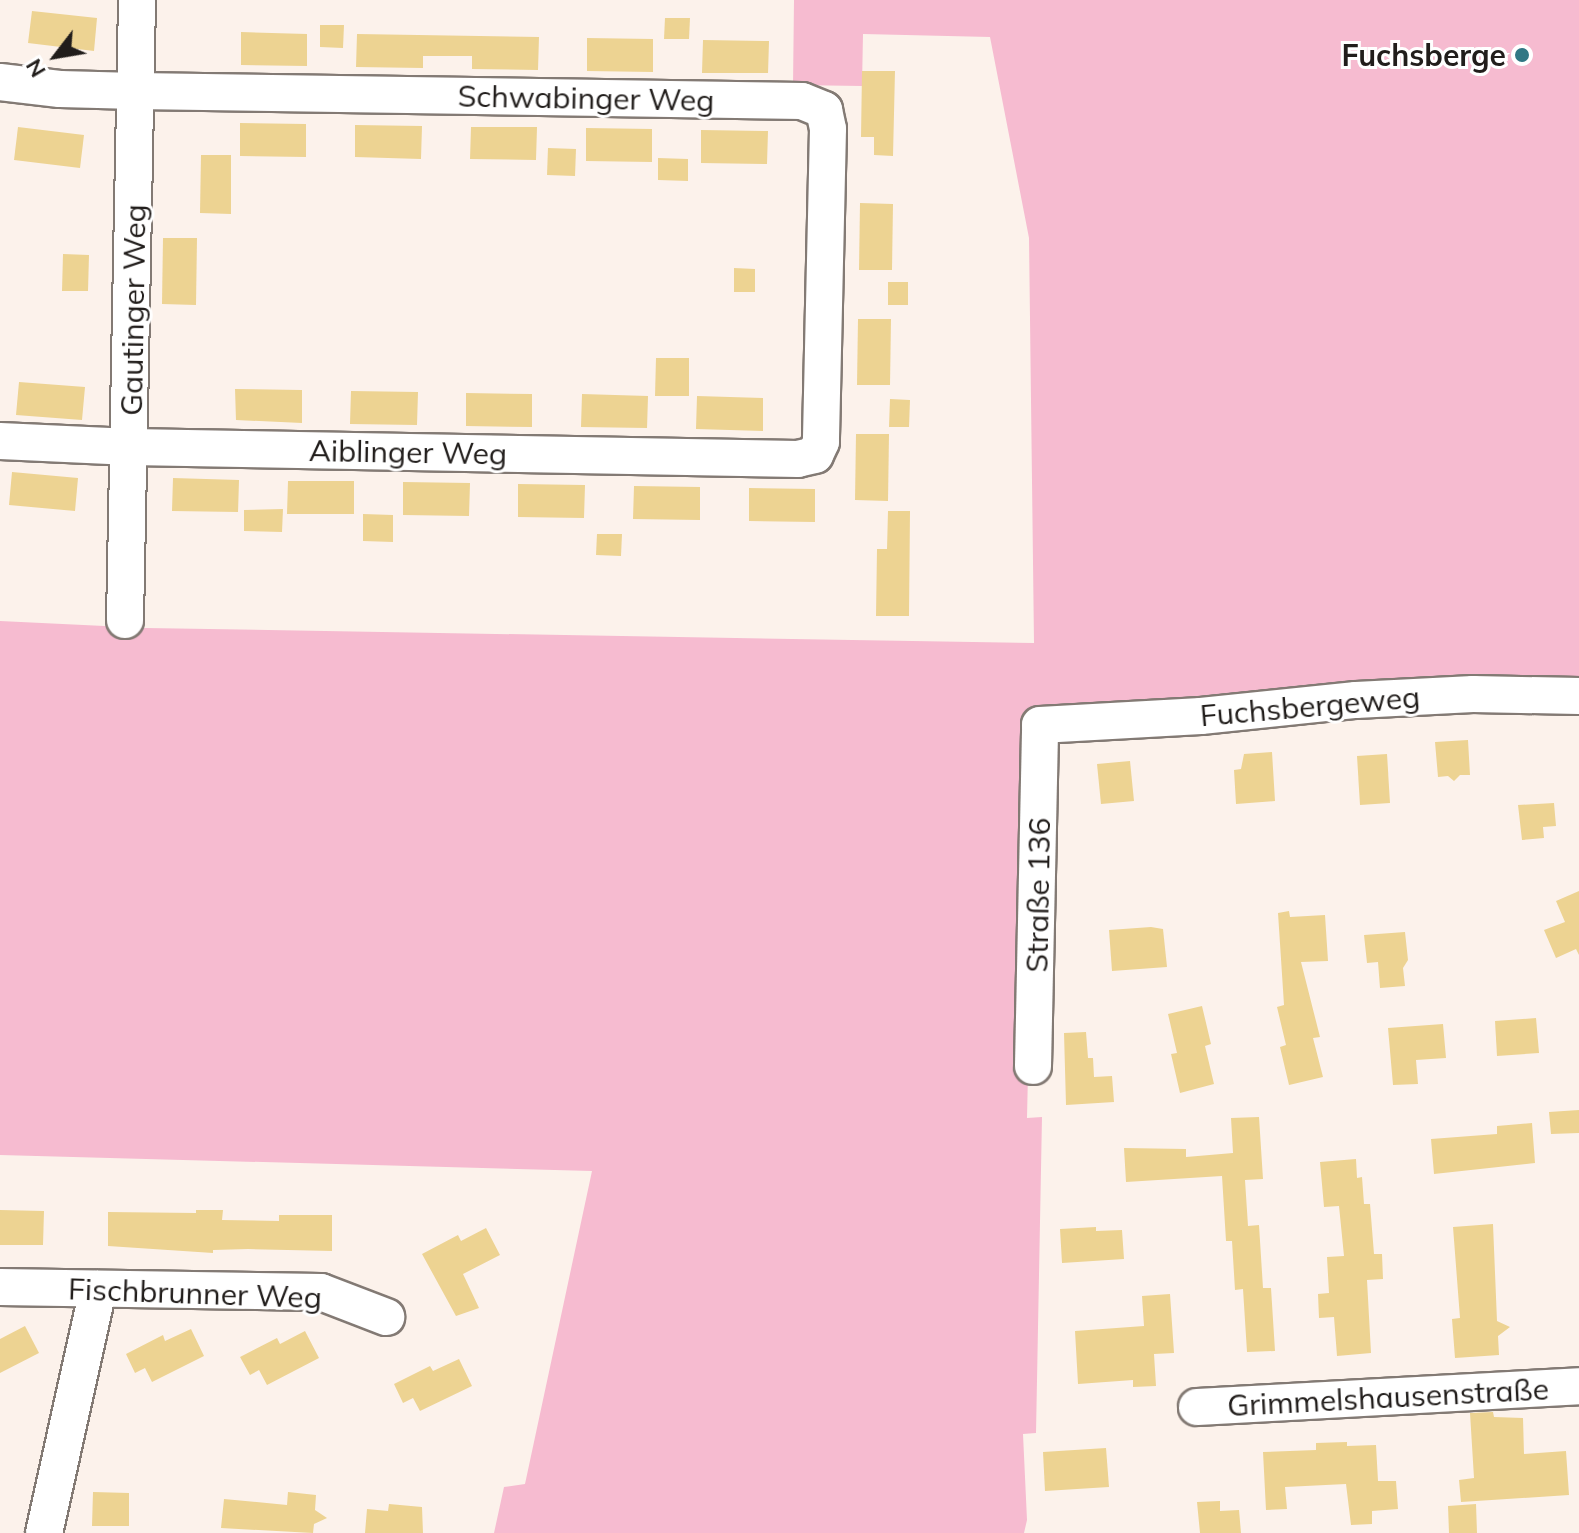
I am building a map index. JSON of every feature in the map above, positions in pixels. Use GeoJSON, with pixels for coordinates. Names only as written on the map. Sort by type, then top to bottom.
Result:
{"type":"FeatureCollection","features":[{"type":"Feature","properties":{"kind":"street","name":"Gautinger Weg"},"geometry":{"type":"LineString","coordinates":[[125,620],[131,447],[137,0]]}},
{"type":"Feature","properties":{"kind":"street","name":"Schwabinger Weg"},"geometry":{"type":"LineString","coordinates":[[0,82],[60,89],[136,91],[802,101],[824,110],[828,129],[821,442],[815,455]]}},
{"type":"Feature","properties":{"kind":"street","name":"Aiblinger Weg"},"geometry":{"type":"LineString","coordinates":[[0,441],[131,447],[798,459],[815,455]]}},
{"type":"Feature","properties":{"kind":"street","name":"Fuchsbergeweg"},"geometry":{"type":"LineString","coordinates":[[1040,725],[1201,716],[1415,697],[1579,696]]}},
{"type":"Feature","properties":{"kind":"street","name":"Straße 136"},"geometry":{"type":"LineString","coordinates":[[1033,1066],[1040,725]]}},
{"type":"Feature","properties":{"kind":"street","name":"Fischbrunner Weg"},"geometry":{"type":"LineString","coordinates":[[0,1287],[321,1292],[386,1317]]}},
{"type":"Feature","properties":{"kind":"street"},"geometry":{"type":"LineString","coordinates":[[44,1533],[98,1289]]}},
{"type":"Feature","properties":{"kind":"street","name":"Grimmelshausenstraße"},"geometry":{"type":"LineString","coordinates":[[1197,1407],[1579,1386]]}},
{"type":"Feature","properties":{"kind":"shaded area"},"geometry":{"type":"Polygon","coordinates":[[[794,0],[1579,0],[1579,684],[1036,720],[1027,1118],[1042,1117],[1036,1433],[1023,1434],[1027,1520],[1024,1533],[494,1533],[504,1487],[525,1484],[592,1171],[0,1155],[0,621],[146,628],[1034,643],[1029,238],[990,37],[863,34],[862,86],[793,85],[794,0]]]}},
{"type":"Feature","properties":{"kind":"building"},"geometry":{"type":"Polygon","coordinates":[[[32,11],[97,18],[94,51],[28,43],[32,11]]]}},
{"type":"Feature","properties":{"kind":"building"},"geometry":{"type":"Polygon","coordinates":[[[665,18],[690,18],[689,39],[664,39],[665,18]]]}},
{"type":"Feature","properties":{"kind":"building"},"geometry":{"type":"Polygon","coordinates":[[[320,25],[344,25],[343,48],[320,47],[320,25]]]}},
{"type":"Feature","properties":{"kind":"building"},"geometry":{"type":"Polygon","coordinates":[[[241,32],[307,34],[307,66],[241,65],[241,32]]]}},
{"type":"Feature","properties":{"kind":"building"},"geometry":{"type":"Polygon","coordinates":[[[357,34],[539,37],[538,70],[472,69],[472,56],[423,56],[423,68],[356,67],[357,34]]]}},
{"type":"Feature","properties":{"kind":"building"},"geometry":{"type":"Polygon","coordinates":[[[587,38],[653,39],[653,72],[587,71],[587,38]]]}},
{"type":"Feature","properties":{"kind":"building"},"geometry":{"type":"Polygon","coordinates":[[[703,40],[769,41],[768,73],[702,73],[703,40]]]}},
{"type":"Feature","properties":{"kind":"building"},"geometry":{"type":"Polygon","coordinates":[[[862,71],[895,71],[893,156],[874,155],[874,137],[861,137],[862,71]]]}},
{"type":"Feature","properties":{"kind":"building"},"geometry":{"type":"Polygon","coordinates":[[[240,123],[306,124],[306,157],[240,156],[240,123]]]}},
{"type":"Feature","properties":{"kind":"building"},"geometry":{"type":"Polygon","coordinates":[[[355,125],[422,126],[421,159],[355,157],[355,125]]]}},
{"type":"Feature","properties":{"kind":"building"},"geometry":{"type":"Polygon","coordinates":[[[18,127],[84,135],[80,168],[14,160],[18,127]]]}},
{"type":"Feature","properties":{"kind":"building"},"geometry":{"type":"Polygon","coordinates":[[[471,127],[537,127],[536,160],[470,159],[471,127]]]}},
{"type":"Feature","properties":{"kind":"building"},"geometry":{"type":"Polygon","coordinates":[[[586,128],[652,129],[652,162],[586,161],[586,128]]]}},
{"type":"Feature","properties":{"kind":"building"},"geometry":{"type":"Polygon","coordinates":[[[701,130],[768,131],[767,164],[701,163],[701,130]]]}},
{"type":"Feature","properties":{"kind":"building"},"geometry":{"type":"Polygon","coordinates":[[[548,148],[576,149],[575,176],[547,175],[548,148]]]}},
{"type":"Feature","properties":{"kind":"building"},"geometry":{"type":"Polygon","coordinates":[[[201,155],[231,155],[231,214],[200,213],[201,155]]]}},
{"type":"Feature","properties":{"kind":"building"},"geometry":{"type":"Polygon","coordinates":[[[658,158],[688,159],[688,181],[658,180],[658,158]]]}},
{"type":"Feature","properties":{"kind":"building"},"geometry":{"type":"Polygon","coordinates":[[[860,203],[893,204],[892,270],[859,270],[860,203]]]}},
{"type":"Feature","properties":{"kind":"building"},"geometry":{"type":"Polygon","coordinates":[[[163,238],[197,238],[196,305],[162,304],[163,238]]]}},
{"type":"Feature","properties":{"kind":"building"},"geometry":{"type":"Polygon","coordinates":[[[63,254],[89,255],[88,291],[62,291],[63,254]]]}},
{"type":"Feature","properties":{"kind":"building"},"geometry":{"type":"Polygon","coordinates":[[[734,268],[755,269],[755,292],[734,292],[734,268]]]}},
{"type":"Feature","properties":{"kind":"building"},"geometry":{"type":"Polygon","coordinates":[[[888,282],[908,282],[908,305],[888,305],[888,282]]]}},
{"type":"Feature","properties":{"kind":"building"},"geometry":{"type":"Polygon","coordinates":[[[858,319],[891,319],[890,385],[857,385],[858,319]]]}},
{"type":"Feature","properties":{"kind":"building"},"geometry":{"type":"Polygon","coordinates":[[[656,358],[689,358],[689,396],[655,396],[656,358]]]}},
{"type":"Feature","properties":{"kind":"building"},"geometry":{"type":"Polygon","coordinates":[[[19,382],[85,387],[82,420],[16,415],[19,382]]]}},
{"type":"Feature","properties":{"kind":"building"},"geometry":{"type":"Polygon","coordinates":[[[235,389],[302,390],[302,423],[236,420],[235,389]]]}},
{"type":"Feature","properties":{"kind":"building"},"geometry":{"type":"Polygon","coordinates":[[[351,391],[418,392],[417,425],[350,424],[351,391]]]}},
{"type":"Feature","properties":{"kind":"building"},"geometry":{"type":"Polygon","coordinates":[[[466,393],[532,394],[532,427],[466,426],[466,393]]]}},
{"type":"Feature","properties":{"kind":"building"},"geometry":{"type":"Polygon","coordinates":[[[582,394],[648,396],[647,428],[581,427],[582,394]]]}},
{"type":"Feature","properties":{"kind":"building"},"geometry":{"type":"Polygon","coordinates":[[[697,396],[763,398],[763,431],[696,429],[697,396]]]}},
{"type":"Feature","properties":{"kind":"building"},"geometry":{"type":"Polygon","coordinates":[[[890,399],[910,400],[909,427],[889,427],[890,399]]]}},
{"type":"Feature","properties":{"kind":"building"},"geometry":{"type":"Polygon","coordinates":[[[856,434],[889,434],[888,501],[855,500],[856,434]]]}},
{"type":"Feature","properties":{"kind":"building"},"geometry":{"type":"Polygon","coordinates":[[[12,472],[78,478],[75,511],[9,505],[12,472]]]}},
{"type":"Feature","properties":{"kind":"building"},"geometry":{"type":"Polygon","coordinates":[[[173,478],[239,480],[238,512],[172,511],[173,478]]]}},
{"type":"Feature","properties":{"kind":"building"},"geometry":{"type":"Polygon","coordinates":[[[288,481],[354,481],[354,514],[287,514],[288,481]]]}},
{"type":"Feature","properties":{"kind":"building"},"geometry":{"type":"Polygon","coordinates":[[[403,482],[470,483],[469,516],[403,515],[403,482]]]}},
{"type":"Feature","properties":{"kind":"building"},"geometry":{"type":"Polygon","coordinates":[[[518,484],[585,485],[584,518],[518,517],[518,484]]]}},
{"type":"Feature","properties":{"kind":"building"},"geometry":{"type":"Polygon","coordinates":[[[634,486],[700,487],[700,520],[633,519],[634,486]]]}},
{"type":"Feature","properties":{"kind":"building"},"geometry":{"type":"Polygon","coordinates":[[[749,488],[815,489],[815,522],[749,521],[749,488]]]}},
{"type":"Feature","properties":{"kind":"building"},"geometry":{"type":"Polygon","coordinates":[[[283,509],[282,532],[244,531],[244,510],[283,509]]]}},
{"type":"Feature","properties":{"kind":"building"},"geometry":{"type":"Polygon","coordinates":[[[888,511],[910,511],[909,616],[876,616],[877,549],[887,549],[888,511]]]}},
{"type":"Feature","properties":{"kind":"building"},"geometry":{"type":"Polygon","coordinates":[[[363,514],[393,515],[393,542],[363,541],[363,514]]]}},
{"type":"Feature","properties":{"kind":"building"},"geometry":{"type":"Polygon","coordinates":[[[597,534],[622,534],[621,556],[596,555],[597,534]]]}},
{"type":"Feature","properties":{"kind":"building"},"geometry":{"type":"Polygon","coordinates":[[[1468,740],[1470,775],[1460,775],[1454,781],[1448,776],[1438,777],[1435,742],[1468,740]]]}},
{"type":"Feature","properties":{"kind":"building"},"geometry":{"type":"Polygon","coordinates":[[[1272,752],[1275,801],[1236,804],[1234,770],[1241,769],[1244,754],[1272,752]]]}},
{"type":"Feature","properties":{"kind":"building"},"geometry":{"type":"Polygon","coordinates":[[[1387,754],[1390,803],[1360,805],[1357,756],[1387,754]]]}},
{"type":"Feature","properties":{"kind":"building"},"geometry":{"type":"Polygon","coordinates":[[[1130,761],[1134,801],[1101,804],[1097,764],[1130,761]]]}},
{"type":"Feature","properties":{"kind":"building"},"geometry":{"type":"Polygon","coordinates":[[[1554,803],[1556,826],[1543,827],[1544,838],[1522,840],[1518,805],[1554,803]]]}},
{"type":"Feature","properties":{"kind":"building"},"geometry":{"type":"Polygon","coordinates":[[[1579,891],[1579,955],[1576,949],[1556,958],[1544,930],[1565,922],[1556,901],[1579,891]]]}},
{"type":"Feature","properties":{"kind":"building"},"geometry":{"type":"Polygon","coordinates":[[[1289,911],[1290,917],[1325,915],[1328,961],[1301,962],[1320,1037],[1313,1038],[1323,1077],[1289,1085],[1280,1047],[1286,1045],[1277,1007],[1284,1005],[1278,913],[1289,911]]]}},
{"type":"Feature","properties":{"kind":"building"},"geometry":{"type":"Polygon","coordinates":[[[1163,929],[1167,967],[1112,971],[1109,930],[1163,929]]]}},
{"type":"Feature","properties":{"kind":"building"},"geometry":{"type":"Polygon","coordinates":[[[1405,932],[1408,960],[1403,968],[1405,986],[1380,988],[1378,962],[1367,963],[1364,935],[1405,932]]]}},
{"type":"Feature","properties":{"kind":"building"},"geometry":{"type":"Polygon","coordinates":[[[1202,1006],[1211,1044],[1205,1046],[1214,1084],[1180,1093],[1171,1054],[1177,1053],[1168,1014],[1202,1006]]]}},
{"type":"Feature","properties":{"kind":"building"},"geometry":{"type":"Polygon","coordinates":[[[1536,1018],[1539,1053],[1497,1056],[1495,1021],[1536,1018]]]}},
{"type":"Feature","properties":{"kind":"building"},"geometry":{"type":"Polygon","coordinates":[[[1443,1024],[1446,1058],[1416,1060],[1418,1084],[1393,1085],[1388,1028],[1443,1024]]]}},
{"type":"Feature","properties":{"kind":"building"},"geometry":{"type":"Polygon","coordinates":[[[1086,1032],[1088,1058],[1093,1058],[1094,1077],[1112,1076],[1114,1102],[1066,1105],[1064,1033],[1086,1032]]]}},
{"type":"Feature","properties":{"kind":"building"},"geometry":{"type":"Polygon","coordinates":[[[1579,1110],[1579,1133],[1551,1134],[1549,1112],[1579,1110]]]}},
{"type":"Feature","properties":{"kind":"building"},"geometry":{"type":"Polygon","coordinates":[[[1259,1117],[1263,1179],[1245,1180],[1248,1226],[1259,1225],[1263,1288],[1271,1288],[1275,1351],[1247,1352],[1243,1289],[1235,1290],[1232,1241],[1226,1241],[1222,1176],[1126,1182],[1124,1148],[1186,1149],[1186,1157],[1233,1153],[1231,1118],[1259,1117]]]}},
{"type":"Feature","properties":{"kind":"building"},"geometry":{"type":"Polygon","coordinates":[[[1532,1123],[1535,1163],[1434,1174],[1431,1139],[1497,1134],[1497,1126],[1532,1123]]]}},
{"type":"Feature","properties":{"kind":"building"},"geometry":{"type":"Polygon","coordinates":[[[1356,1159],[1357,1178],[1362,1177],[1364,1204],[1370,1204],[1374,1254],[1382,1254],[1383,1279],[1367,1280],[1371,1353],[1337,1356],[1334,1317],[1319,1318],[1318,1294],[1329,1293],[1327,1257],[1344,1256],[1339,1206],[1324,1207],[1320,1162],[1356,1159]]]}},
{"type":"Feature","properties":{"kind":"building"},"geometry":{"type":"Polygon","coordinates":[[[0,1210],[44,1211],[43,1245],[0,1245],[0,1210]]]}},
{"type":"Feature","properties":{"kind":"building"},"geometry":{"type":"Polygon","coordinates":[[[196,1210],[223,1210],[222,1220],[279,1221],[279,1215],[332,1215],[332,1251],[248,1249],[213,1250],[213,1253],[108,1246],[108,1212],[196,1213],[196,1210]]]}},
{"type":"Feature","properties":{"kind":"building"},"geometry":{"type":"Polygon","coordinates":[[[1493,1224],[1497,1321],[1510,1327],[1498,1336],[1499,1355],[1455,1358],[1452,1319],[1460,1318],[1453,1227],[1493,1224]]]}},
{"type":"Feature","properties":{"kind":"building"},"geometry":{"type":"Polygon","coordinates":[[[1096,1227],[1096,1231],[1122,1230],[1124,1259],[1062,1263],[1060,1229],[1096,1227]]]}},
{"type":"Feature","properties":{"kind":"building"},"geometry":{"type":"Polygon","coordinates":[[[486,1228],[500,1255],[463,1274],[479,1308],[456,1316],[422,1254],[458,1235],[461,1241],[486,1228]]]}},
{"type":"Feature","properties":{"kind":"building"},"geometry":{"type":"Polygon","coordinates":[[[1170,1294],[1174,1353],[1154,1354],[1156,1386],[1133,1387],[1133,1380],[1078,1384],[1075,1331],[1144,1326],[1142,1296],[1170,1294]]]}},
{"type":"Feature","properties":{"kind":"building"},"geometry":{"type":"Polygon","coordinates":[[[25,1326],[39,1353],[0,1373],[0,1339],[25,1326]]]}},
{"type":"Feature","properties":{"kind":"building"},"geometry":{"type":"Polygon","coordinates":[[[191,1329],[204,1356],[152,1382],[145,1368],[135,1373],[126,1354],[163,1335],[165,1341],[191,1329]]]}},
{"type":"Feature","properties":{"kind":"building"},"geometry":{"type":"Polygon","coordinates":[[[305,1331],[319,1358],[267,1385],[259,1370],[250,1375],[240,1357],[277,1338],[280,1344],[305,1331]]]}},
{"type":"Feature","properties":{"kind":"building"},"geometry":{"type":"Polygon","coordinates":[[[459,1359],[472,1386],[420,1411],[413,1398],[403,1403],[394,1384],[430,1366],[433,1371],[459,1359]]]}},
{"type":"Feature","properties":{"kind":"building"},"geometry":{"type":"Polygon","coordinates":[[[1493,1412],[1494,1417],[1523,1418],[1524,1454],[1566,1451],[1569,1495],[1461,1502],[1459,1480],[1474,1478],[1470,1413],[1493,1412]]]}},
{"type":"Feature","properties":{"kind":"building"},"geometry":{"type":"Polygon","coordinates":[[[1347,1442],[1347,1446],[1376,1445],[1378,1481],[1396,1481],[1398,1509],[1372,1511],[1372,1524],[1351,1525],[1346,1484],[1285,1487],[1287,1509],[1266,1510],[1263,1452],[1316,1450],[1316,1443],[1347,1442]]]}},
{"type":"Feature","properties":{"kind":"building"},"geometry":{"type":"Polygon","coordinates":[[[1106,1448],[1109,1487],[1045,1491],[1043,1452],[1106,1448]]]}},
{"type":"Feature","properties":{"kind":"building"},"geometry":{"type":"Polygon","coordinates":[[[93,1492],[129,1493],[129,1526],[92,1526],[93,1492]]]}},
{"type":"Feature","properties":{"kind":"building"},"geometry":{"type":"Polygon","coordinates":[[[288,1492],[316,1495],[315,1510],[327,1518],[314,1524],[313,1533],[221,1528],[224,1499],[287,1505],[288,1492]]]}},
{"type":"Feature","properties":{"kind":"building"},"geometry":{"type":"Polygon","coordinates":[[[1220,1501],[1220,1511],[1239,1510],[1241,1533],[1200,1533],[1197,1502],[1220,1501]]]}},
{"type":"Feature","properties":{"kind":"building"},"geometry":{"type":"Polygon","coordinates":[[[389,1504],[422,1507],[423,1533],[365,1533],[367,1509],[388,1511],[389,1504]]]}},
{"type":"Feature","properties":{"kind":"building"},"geometry":{"type":"Polygon","coordinates":[[[1476,1504],[1477,1533],[1449,1533],[1448,1506],[1476,1504]]]}},
{"type":"Feature","properties":{"kind":"place","name":"Fuchsberge"},"geometry":{"type":"Point","coordinates":[1522,55]}}]}
